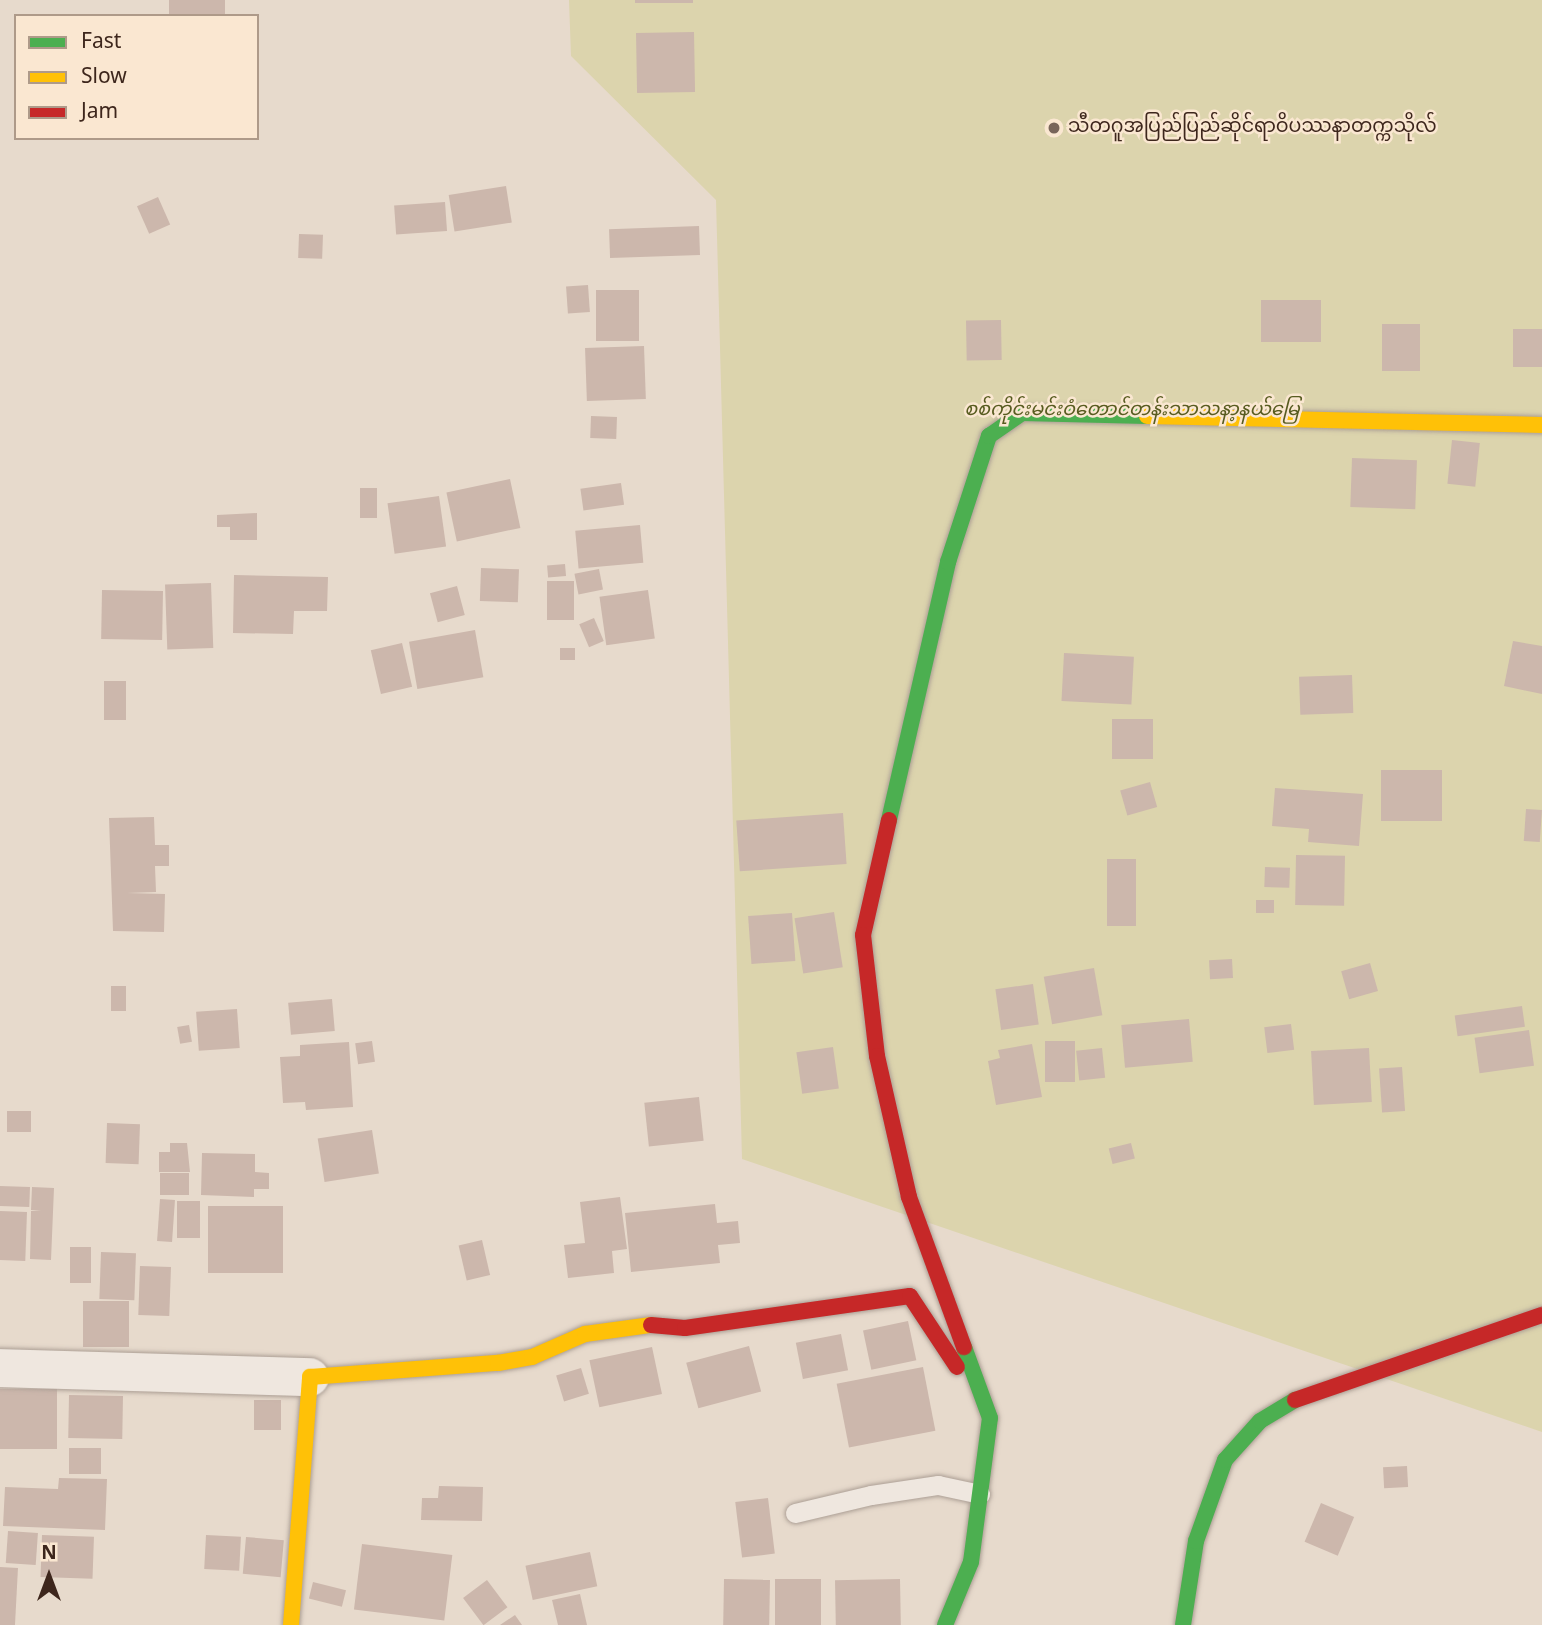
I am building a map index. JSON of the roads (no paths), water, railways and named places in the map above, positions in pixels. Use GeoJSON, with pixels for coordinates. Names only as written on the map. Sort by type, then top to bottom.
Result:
{"type":"FeatureCollection","features":[{"type":"Feature","properties":{"kind":"street"},"geometry":{"type":"LineString","coordinates":[[945,1625],[971,1562],[990,1418],[909,1197],[877,1056],[863,935],[948,562],[989,436],[1023,413],[1542,425]]}},
{"type":"Feature","properties":{"kind":"street"},"geometry":{"type":"LineString","coordinates":[[0,1368],[310,1377],[498,1363],[532,1357],[585,1334],[652,1325],[685,1328],[910,1296],[990,1418]]}},
{"type":"Feature","properties":{"kind":"street"},"geometry":{"type":"LineString","coordinates":[[1183,1625],[1196,1541],[1209,1495],[1224,1460],[1260,1420],[1283,1405],[1352,1377],[1405,1365],[1542,1315]]}},
{"type":"Feature","properties":{"kind":"street"},"geometry":{"type":"LineString","coordinates":[[291,1625],[310,1377]]}},
{"type":"Feature","properties":{"kind":"lane"},"geometry":{"type":"LineString","coordinates":[[795,1513],[938,1485],[980,1494]]}},
{"type":"Feature","properties":{"kind":"place","name":"သီတဂူအပြည်ပြည်ဆိုင်ရာဝိပဿနာတက္ကသိုလ်"},"geometry":{"type":"Point","coordinates":[1054,128]}},
{"type":"Feature","properties":{"kind":"park label","name":"စစ်ကိုင်းမင်းဝံတောင်တန်းသာသနာ့နယ်မြေ"},"geometry":{"type":"Point","coordinates":[1132,411]}}]}
